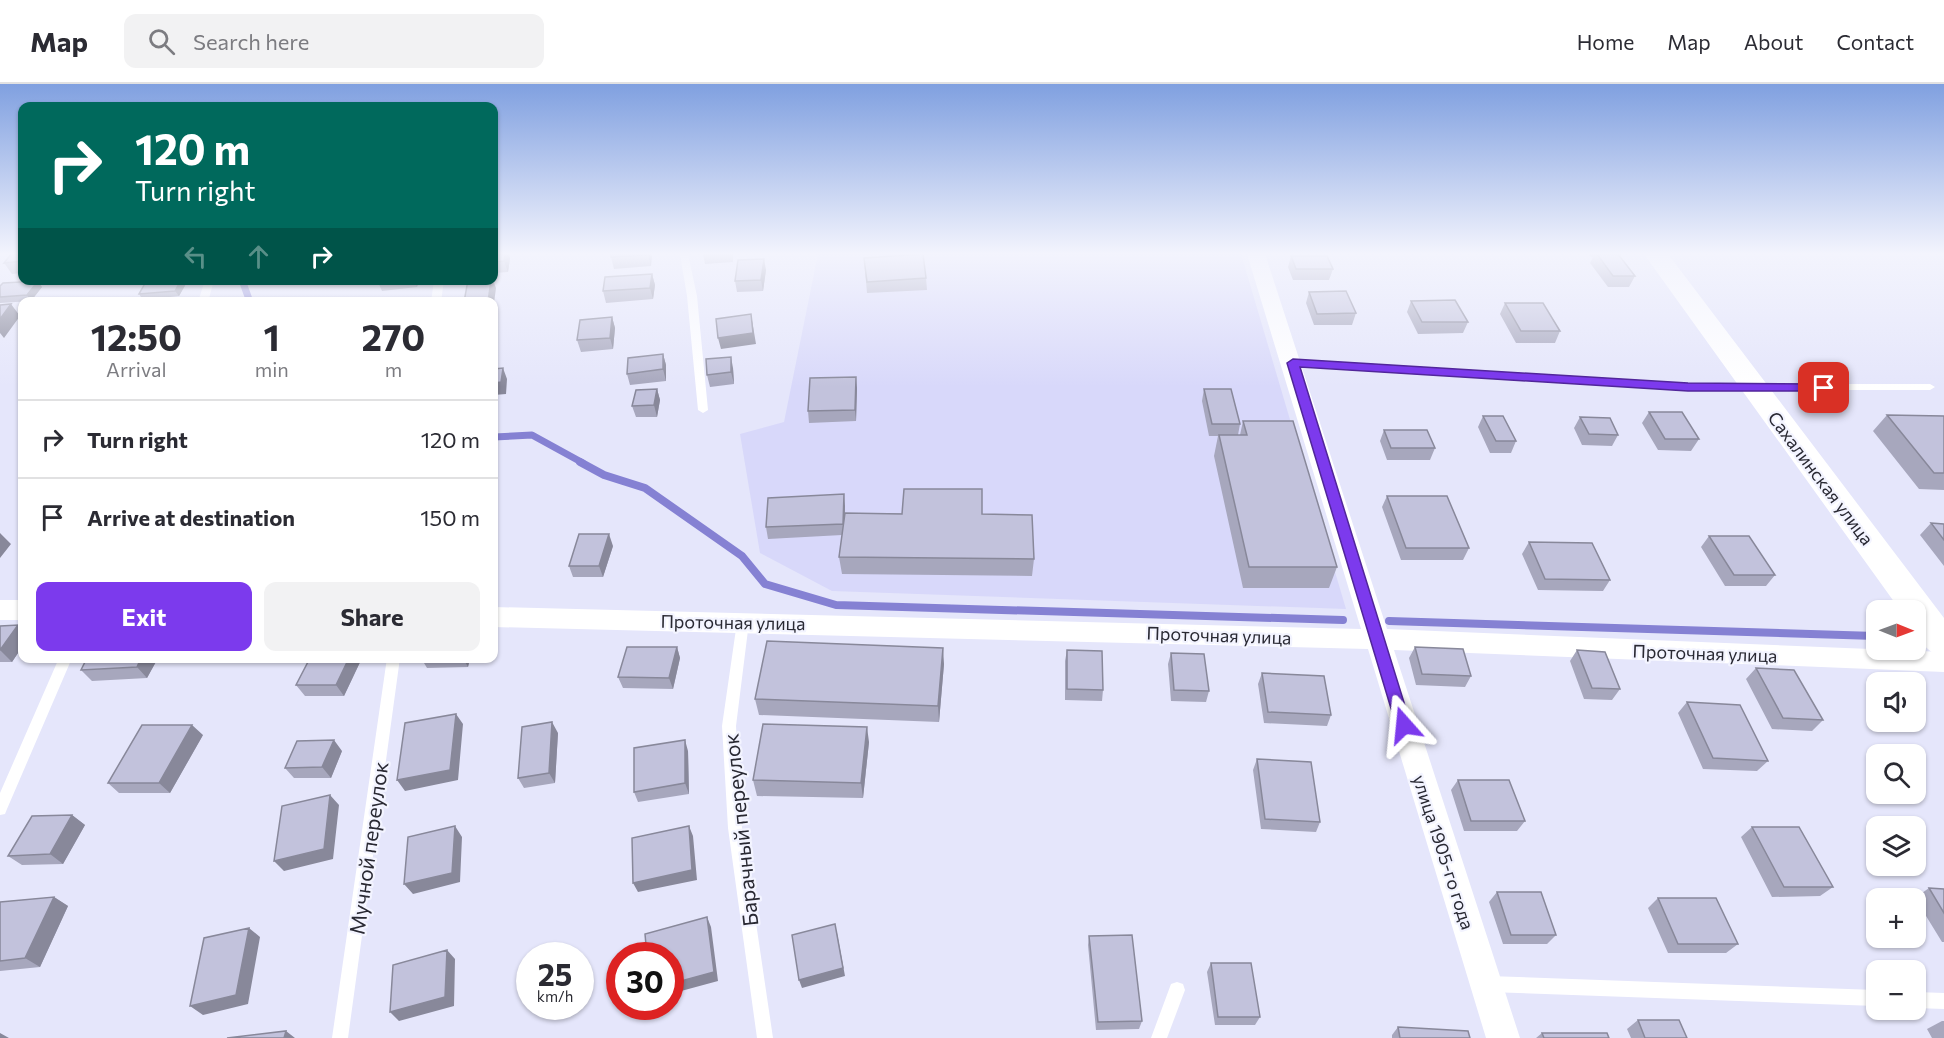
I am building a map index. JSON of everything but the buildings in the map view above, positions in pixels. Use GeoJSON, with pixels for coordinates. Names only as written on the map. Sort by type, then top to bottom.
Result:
{"type":"FeatureCollection","features":[{"type":"Feature","properties":{"kind":"main road","name":"Сахалинская улица"},"geometry":{"type":"LineString","coordinates":[[1689,299],[1944,644]]}},
{"type":"Feature","properties":{"kind":"street","name":"улица 1905-го года"},"geometry":{"type":"LineString","coordinates":[[1271,299],[1503,1038]]}},
{"type":"Feature","properties":{"kind":"street"},"geometry":{"type":"LineString","coordinates":[[0,610],[18,610]]}},
{"type":"Feature","properties":{"kind":"street","name":"Проточная улица"},"geometry":{"type":"LineString","coordinates":[[498,617],[1376,639],[1944,662]]}},
{"type":"Feature","properties":{"kind":"lane"},"geometry":{"type":"LineString","coordinates":[[692,299],[703,410]]}},
{"type":"Feature","properties":{"kind":"lane"},"geometry":{"type":"LineString","coordinates":[[1293,363],[1688,387],[1930,387]]}},
{"type":"Feature","properties":{"kind":"lane","name":"Барачный переулок"},"geometry":{"type":"LineString","coordinates":[[743,622],[729,726],[735,828],[765,1038]]}},
{"type":"Feature","properties":{"kind":"lane"},"geometry":{"type":"LineString","coordinates":[[0,809],[64,663]]}},
{"type":"Feature","properties":{"kind":"lane","name":"Мучной переулок"},"geometry":{"type":"LineString","coordinates":[[340,1038],[393,663]]}},
{"type":"Feature","properties":{"kind":"lane"},"geometry":{"type":"LineString","coordinates":[[1486,984],[1866,998]]}},
{"type":"Feature","properties":{"kind":"lane"},"geometry":{"type":"LineString","coordinates":[[1160,1038],[1177,990]]}},
{"type":"Feature","properties":{"kind":"lane"},"geometry":{"type":"LineString","coordinates":[[1926,1000],[1944,1001]]}},
{"type":"Feature","properties":{"kind":"shaded area"},"geometry":{"type":"Polygon","coordinates":[[[809,299],[1254,299],[1346,609],[832,591],[760,553],[740,434],[784,422],[809,299]]]}},
{"type":"Feature","properties":{"kind":"waterway"},"geometry":{"type":"LineString","coordinates":[[498,437],[532,435],[583,463]]}},
{"type":"Feature","properties":{"kind":"waterway"},"geometry":{"type":"LineString","coordinates":[[580,462],[604,475],[645,488],[742,556],[765,584],[836,605],[1343,620]]}},
{"type":"Feature","properties":{"kind":"waterway"},"geometry":{"type":"LineString","coordinates":[[1389,621],[1866,636]]}},
{"type":"Feature","properties":{"kind":"route"},"geometry":{"type":"LineString","coordinates":[[1404,725],[1293,363],[1688,387],[1824,388]]}}]}
